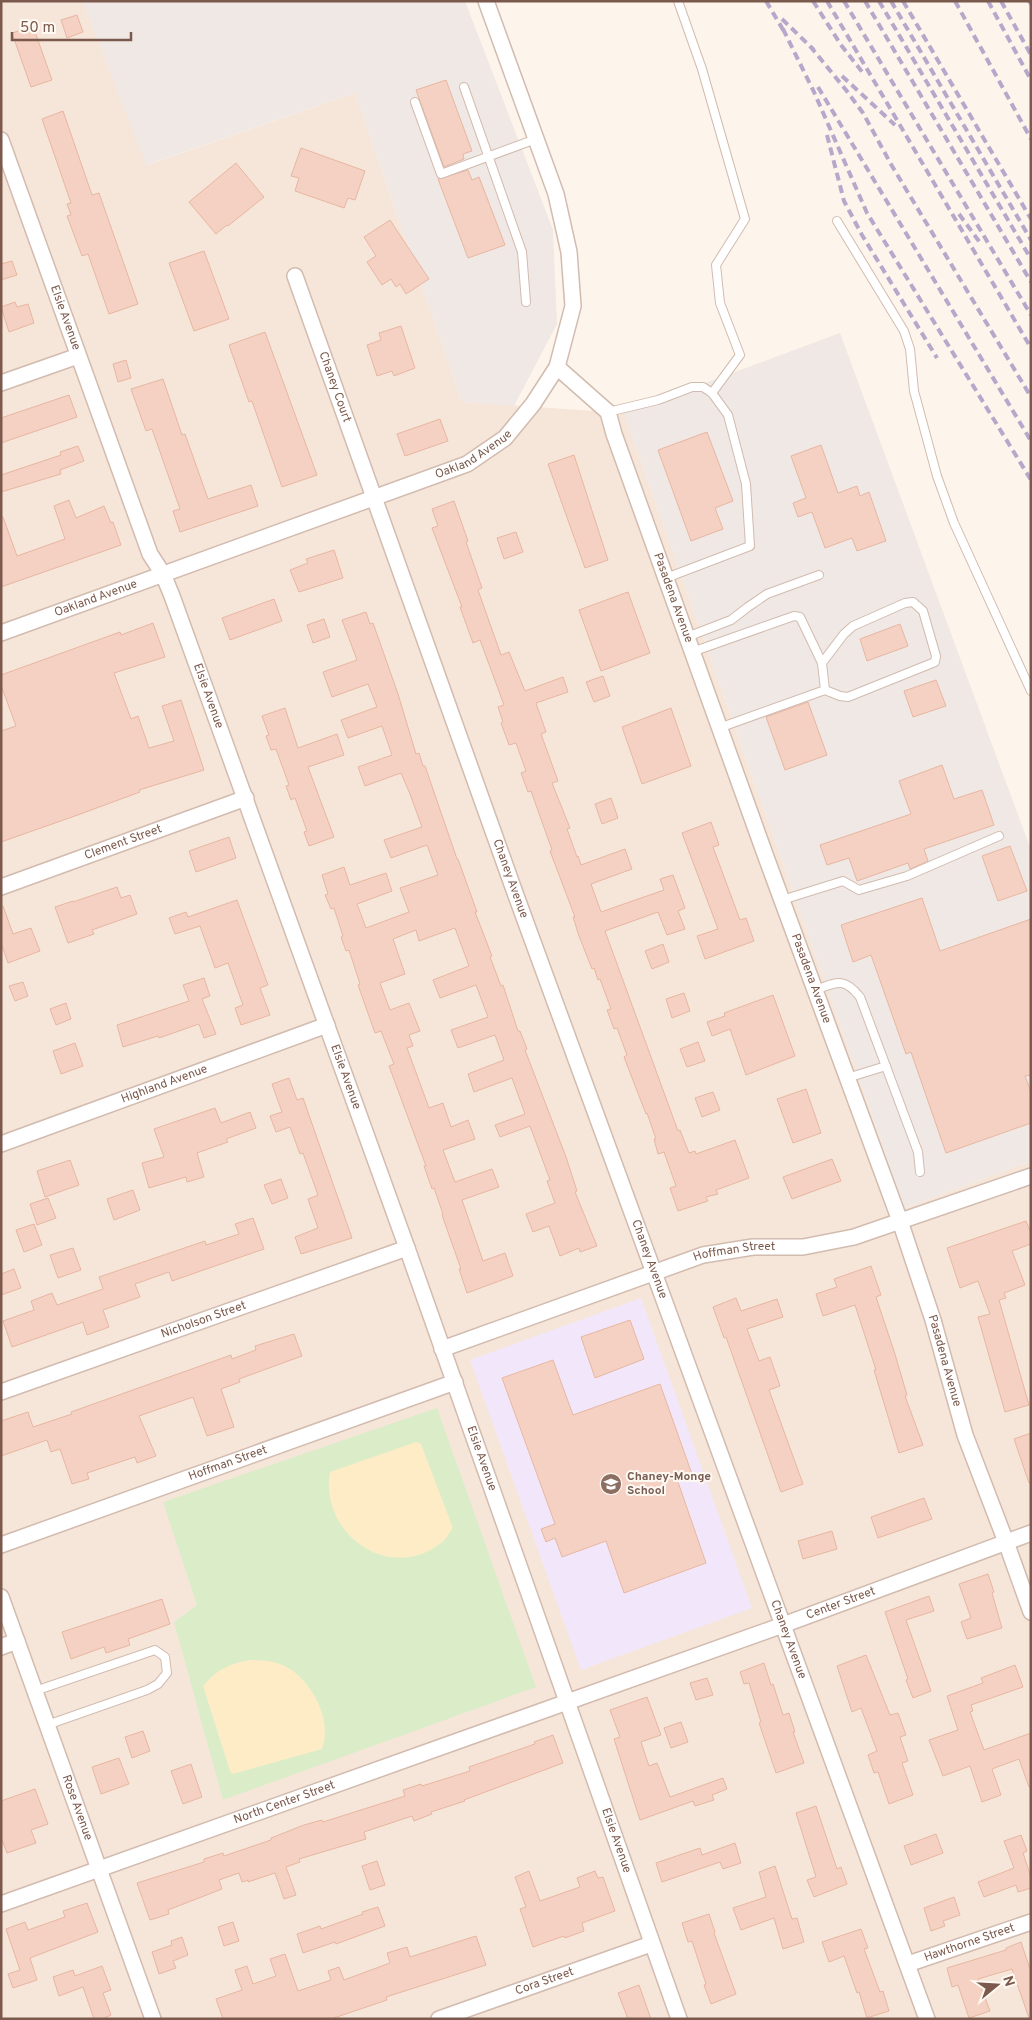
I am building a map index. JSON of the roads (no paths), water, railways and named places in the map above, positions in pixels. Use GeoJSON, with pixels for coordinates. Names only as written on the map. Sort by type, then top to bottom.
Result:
{"type":"FeatureCollection","features":[{"type":"Feature","properties":{"kind":"street","name":"Oakland Avenue"},"geometry":{"type":"LineString","coordinates":[[1,633],[466,464],[505,438],[533,404],[557,367],[573,306],[569,252],[556,194],[486,1]]}},
{"type":"Feature","properties":{"kind":"street","name":"Elsie Avenue"},"geometry":{"type":"LineString","coordinates":[[1,140],[150,554],[163,574],[172,596],[246,798],[679,2019]]}},
{"type":"Feature","properties":{"kind":"street","name":"Chaney Court"},"geometry":{"type":"LineString","coordinates":[[295,276],[375,498]]}},
{"type":"Feature","properties":{"kind":"street"},"geometry":{"type":"LineString","coordinates":[[1,383],[78,356]]}},
{"type":"Feature","properties":{"kind":"street"},"geometry":{"type":"LineString","coordinates":[[557,367],[608,412]]}},
{"type":"Feature","properties":{"kind":"street","name":"Pasadena Avenue"},"geometry":{"type":"LineString","coordinates":[[608,412],[614,434],[719,728],[900,1221],[933,1320],[964,1435],[1031,1612]]}},
{"type":"Feature","properties":{"kind":"street","name":"Chaney Avenue"},"geometry":{"type":"LineString","coordinates":[[375,498],[514,890],[927,2019]]}},
{"type":"Feature","properties":{"kind":"street","name":"Clement Street"},"geometry":{"type":"LineString","coordinates":[[1,887],[246,798]]}},
{"type":"Feature","properties":{"kind":"street","name":"Highland Avenue"},"geometry":{"type":"LineString","coordinates":[[1,1144],[327,1025]]}},
{"type":"Feature","properties":{"kind":"street","name":"Hoffman Street"},"geometry":{"type":"LineString","coordinates":[[442,1349],[654,1271],[703,1255],[753,1247],[803,1247],[826,1244],[854,1237],[1031,1176]]}},
{"type":"Feature","properties":{"kind":"street","name":"Nicholson Street"},"geometry":{"type":"LineString","coordinates":[[1,1392],[407,1248]]}},
{"type":"Feature","properties":{"kind":"street","name":"Hoffman Street"},"geometry":{"type":"LineString","coordinates":[[1,1545],[454,1382]]}},
{"type":"Feature","properties":{"kind":"street","name":"Center Street"},"geometry":{"type":"LineString","coordinates":[[567,1702],[783,1625],[1031,1533]]}},
{"type":"Feature","properties":{"kind":"street","name":"Rose Avenue"},"geometry":{"type":"LineString","coordinates":[[1,1596],[153,2019]]}},
{"type":"Feature","properties":{"kind":"street"},"geometry":{"type":"LineString","coordinates":[[1,1647],[17,1641]]}},
{"type":"Feature","properties":{"kind":"street","name":"North Center Street"},"geometry":{"type":"LineString","coordinates":[[1,1904],[567,1702]]}},
{"type":"Feature","properties":{"kind":"street","name":"Hawthorne Street"},"geometry":{"type":"LineString","coordinates":[[908,1964],[1031,1922]]}},
{"type":"Feature","properties":{"kind":"street","name":"Cora Street"},"geometry":{"type":"LineString","coordinates":[[438,2019],[651,1944]]}},
{"type":"Feature","properties":{"kind":"lane"},"geometry":{"type":"LineString","coordinates":[[678,1],[702,69],[745,219],[716,264],[720,303],[740,354],[712,393]]}},
{"type":"Feature","properties":{"kind":"lane"},"geometry":{"type":"LineString","coordinates":[[464,87],[522,252],[526,302]]}},
{"type":"Feature","properties":{"kind":"lane"},"geometry":{"type":"LineString","coordinates":[[415,102],[441,174],[489,158],[536,139]]}},
{"type":"Feature","properties":{"kind":"lane"},"geometry":{"type":"LineString","coordinates":[[837,222],[904,331],[910,349],[914,391],[937,476],[954,523],[1031,691]]}},
{"type":"Feature","properties":{"kind":"lane"},"geometry":{"type":"LineString","coordinates":[[608,412],[658,400],[692,387],[703,387],[712,393],[728,415],[746,484],[750,546],[666,578]]}},
{"type":"Feature","properties":{"kind":"lane"},"geometry":{"type":"LineString","coordinates":[[687,637],[732,620],[748,606],[767,594],[819,575]]}},
{"type":"Feature","properties":{"kind":"lane"},"geometry":{"type":"LineString","coordinates":[[719,728],[825,690],[848,697],[930,665],[935,662],[936,656],[923,611],[913,602],[905,603],[853,626],[844,634],[822,663]]}},
{"type":"Feature","properties":{"kind":"lane"},"geometry":{"type":"LineString","coordinates":[[692,652],[794,616],[800,617],[822,663],[825,690]]}},
{"type":"Feature","properties":{"kind":"lane"},"geometry":{"type":"LineString","coordinates":[[782,900],[843,880],[859,890],[907,876],[999,836]]}},
{"type":"Feature","properties":{"kind":"lane"},"geometry":{"type":"LineString","coordinates":[[815,990],[838,982],[851,986],[860,997],[918,1152],[920,1172]]}},
{"type":"Feature","properties":{"kind":"lane"},"geometry":{"type":"LineString","coordinates":[[847,1078],[886,1066]]}},
{"type":"Feature","properties":{"kind":"lane"},"geometry":{"type":"LineString","coordinates":[[35,1692],[155,1650],[165,1656],[167,1673],[158,1684],[147,1690],[47,1725]]}},
{"type":"Feature","properties":{"kind":"railway"},"geometry":{"type":"LineString","coordinates":[[766,1],[785,33]]}},
{"type":"Feature","properties":{"kind":"railway"},"geometry":{"type":"LineString","coordinates":[[813,1],[841,45],[863,73]]}},
{"type":"Feature","properties":{"kind":"railway"},"geometry":{"type":"LineString","coordinates":[[827,1],[1031,348]]}},
{"type":"Feature","properties":{"kind":"railway"},"geometry":{"type":"LineString","coordinates":[[844,1],[1031,315]]}},
{"type":"Feature","properties":{"kind":"railway"},"geometry":{"type":"LineString","coordinates":[[865,1],[1031,282]]}},
{"type":"Feature","properties":{"kind":"railway"},"geometry":{"type":"LineString","coordinates":[[879,1],[1031,259]]}},
{"type":"Feature","properties":{"kind":"railway"},"geometry":{"type":"LineString","coordinates":[[891,1],[1031,240]]}},
{"type":"Feature","properties":{"kind":"railway"},"geometry":{"type":"LineString","coordinates":[[903,1],[1031,219]]}},
{"type":"Feature","properties":{"kind":"railway"},"geometry":{"type":"LineString","coordinates":[[955,1],[1031,139]]}},
{"type":"Feature","properties":{"kind":"railway"},"geometry":{"type":"LineString","coordinates":[[988,1],[1031,80]]}},
{"type":"Feature","properties":{"kind":"railway"},"geometry":{"type":"LineString","coordinates":[[1001,1],[1031,55]]}},
{"type":"Feature","properties":{"kind":"railway"},"geometry":{"type":"LineString","coordinates":[[782,19],[814,50]]}},
{"type":"Feature","properties":{"kind":"railway"},"geometry":{"type":"LineString","coordinates":[[783,29],[814,92],[867,213],[1031,480]]}},
{"type":"Feature","properties":{"kind":"railway"},"geometry":{"type":"LineString","coordinates":[[810,46],[863,113],[892,166],[1031,397]]}},
{"type":"Feature","properties":{"kind":"railway"},"geometry":{"type":"LineString","coordinates":[[842,76],[895,125]]}},
{"type":"Feature","properties":{"kind":"railway"},"geometry":{"type":"LineString","coordinates":[[818,87],[1031,441]]}},
{"type":"Feature","properties":{"kind":"railway"},"geometry":{"type":"LineString","coordinates":[[827,135],[844,201],[862,235],[937,358]]}},
{"type":"Feature","properties":{"kind":"railway"},"geometry":{"type":"LineString","coordinates":[[959,214],[981,244]]}},
{"type":"Feature","properties":{"kind":"place","name":"Chaney-Monge School"},"geometry":{"type":"Point","coordinates":[611,1484]}}]}
